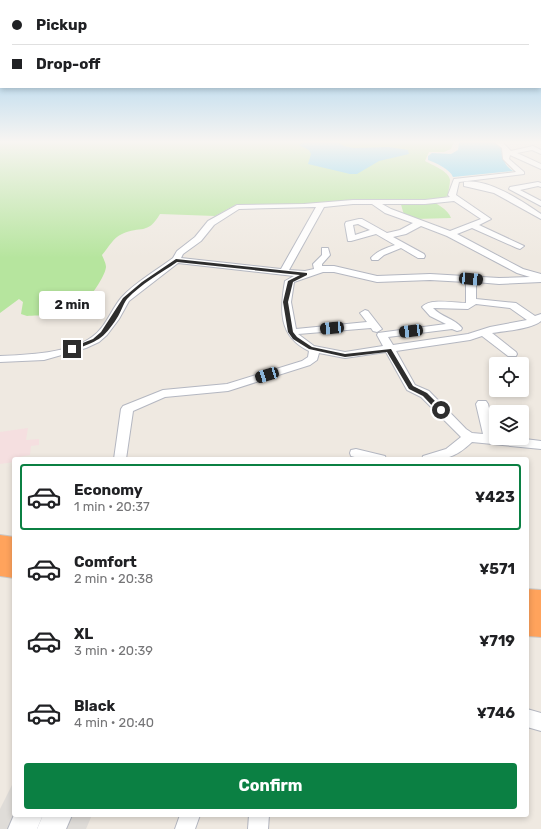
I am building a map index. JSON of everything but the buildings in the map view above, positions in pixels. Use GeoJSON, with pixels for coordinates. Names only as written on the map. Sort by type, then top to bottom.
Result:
{"type":"FeatureCollection","features":[{"type":"Feature","properties":{"kind":"highway"},"geometry":{"type":"LineString","coordinates":[[0,545],[12,547]]}},
{"type":"Feature","properties":{"kind":"highway"},"geometry":{"type":"LineString","coordinates":[[0,565],[12,567]]}},
{"type":"Feature","properties":{"kind":"highway"},"geometry":{"type":"LineString","coordinates":[[529,601],[541,602]]}},
{"type":"Feature","properties":{"kind":"highway"},"geometry":{"type":"LineString","coordinates":[[529,623],[541,624]]}},
{"type":"Feature","properties":{"kind":"street"},"geometry":{"type":"LineString","coordinates":[[450,234],[487,219],[455,199],[452,195],[456,181]]}},
{"type":"Feature","properties":{"kind":"street"},"geometry":{"type":"LineString","coordinates":[[455,184],[483,186],[498,192],[539,215]]}},
{"type":"Feature","properties":{"kind":"street"},"geometry":{"type":"LineString","coordinates":[[498,192],[540,184]]}},
{"type":"Feature","properties":{"kind":"street"},"geometry":{"type":"LineString","coordinates":[[513,189],[541,204]]}},
{"type":"Feature","properties":{"kind":"street"},"geometry":{"type":"LineString","coordinates":[[0,359],[44,357],[82,346],[95,340],[103,334],[125,299],[176,260],[180,253],[198,239],[211,223],[233,208],[242,206],[304,206],[374,202],[424,202],[455,199]]}},
{"type":"Feature","properties":{"kind":"street"},"geometry":{"type":"LineString","coordinates":[[374,202],[388,210],[450,234],[520,271],[541,278]]}},
{"type":"Feature","properties":{"kind":"street"},"geometry":{"type":"LineString","coordinates":[[284,271],[322,204]]}},
{"type":"Feature","properties":{"kind":"street"},"geometry":{"type":"LineString","coordinates":[[386,236],[403,232],[420,223]]}},
{"type":"Feature","properties":{"kind":"street"},"geometry":{"type":"LineString","coordinates":[[472,225],[520,246]]}},
{"type":"Feature","properties":{"kind":"street"},"geometry":{"type":"LineString","coordinates":[[377,231],[421,256]]}},
{"type":"Feature","properties":{"kind":"street"},"geometry":{"type":"LineString","coordinates":[[375,258],[381,253],[401,245]]}},
{"type":"Feature","properties":{"kind":"street"},"geometry":{"type":"LineString","coordinates":[[319,270],[318,264],[326,255],[325,250]]}},
{"type":"Feature","properties":{"kind":"street"},"geometry":{"type":"LineString","coordinates":[[176,260],[305,274]]}},
{"type":"Feature","properties":{"kind":"street"},"geometry":{"type":"LineString","coordinates":[[538,319],[526,324],[490,330],[470,337],[389,350],[345,355],[314,349],[295,338],[291,332],[286,302],[290,281],[305,274],[319,270],[334,269],[377,279],[430,277],[499,281],[541,278]]}},
{"type":"Feature","properties":{"kind":"street"},"geometry":{"type":"LineString","coordinates":[[470,337],[449,321],[433,314],[427,307],[431,305],[468,306],[471,304],[471,279]]}},
{"type":"Feature","properties":{"kind":"street"},"geometry":{"type":"LineString","coordinates":[[471,302],[513,305],[538,319]]}},
{"type":"Feature","properties":{"kind":"street"},"geometry":{"type":"LineString","coordinates":[[365,313],[382,335],[411,387],[425,394],[462,432],[469,437],[489,439]]}},
{"type":"Feature","properties":{"kind":"street"},"geometry":{"type":"LineString","coordinates":[[291,332],[374,324]]}},
{"type":"Feature","properties":{"kind":"street"},"geometry":{"type":"LineString","coordinates":[[382,335],[454,326]]}},
{"type":"Feature","properties":{"kind":"street"},"geometry":{"type":"LineString","coordinates":[[483,333],[489,335],[512,354]]}},
{"type":"Feature","properties":{"kind":"street"},"geometry":{"type":"LineString","coordinates":[[120,457],[127,409],[163,394],[228,387],[306,363],[313,358],[314,349]]}},
{"type":"Feature","properties":{"kind":"street"},"geometry":{"type":"LineString","coordinates":[[482,404],[489,435]]}},
{"type":"Feature","properties":{"kind":"street"},"geometry":{"type":"LineString","coordinates":[[437,457],[456,450],[469,437]]}},
{"type":"Feature","properties":{"kind":"street"},"geometry":{"type":"LineString","coordinates":[[529,444],[541,445]]}},
{"type":"Feature","properties":{"kind":"street"},"geometry":{"type":"LineString","coordinates":[[356,453],[372,457]]}},
{"type":"Feature","properties":{"kind":"street"},"geometry":{"type":"LineString","coordinates":[[529,719],[541,722]]}},
{"type":"Feature","properties":{"kind":"street"},"geometry":{"type":"LineString","coordinates":[[22,829],[27,817]]}},
{"type":"Feature","properties":{"kind":"street"},"geometry":{"type":"LineString","coordinates":[[51,829],[57,817]]}},
{"type":"Feature","properties":{"kind":"street"},"geometry":{"type":"LineString","coordinates":[[185,829],[189,817]]}},
{"type":"Feature","properties":{"kind":"street"},"geometry":{"type":"LineString","coordinates":[[258,829],[259,817]]}},
{"type":"Feature","properties":{"kind":"shaded area"},"geometry":{"type":"Polygon","coordinates":[[[28,428],[26,440],[39,439],[39,445],[31,446],[30,455],[12,457],[12,462],[0,464],[0,432],[28,428]]]}},
{"type":"Feature","properties":{"kind":"shaded area"},"geometry":{"type":"Polygon","coordinates":[[[12,785],[12,817],[14,817],[12,829],[0,829],[0,809],[12,785]]]}},
{"type":"Feature","properties":{"kind":"shaded area"},"geometry":{"type":"Polygon","coordinates":[[[68,817],[91,817],[86,829],[63,829],[68,817]]]}},
{"type":"Feature","properties":{"kind":"green space"},"geometry":{"type":"Polygon","coordinates":[[[0,181],[450,181],[448,196],[429,199],[445,209],[451,218],[415,219],[404,215],[400,201],[303,205],[237,204],[215,216],[160,214],[147,228],[129,231],[119,235],[114,240],[102,255],[106,267],[102,278],[88,298],[74,312],[58,315],[27,316],[21,314],[23,302],[19,299],[0,313],[0,181]]]}},
{"type":"Feature","properties":{"kind":"route"},"geometry":{"type":"LineString","coordinates":[[72,349],[95,340],[103,334],[125,299],[176,260],[305,274],[290,281],[286,302],[291,332],[295,338],[311,348],[345,355],[389,350],[411,387],[425,394],[441,410]]}}]}
